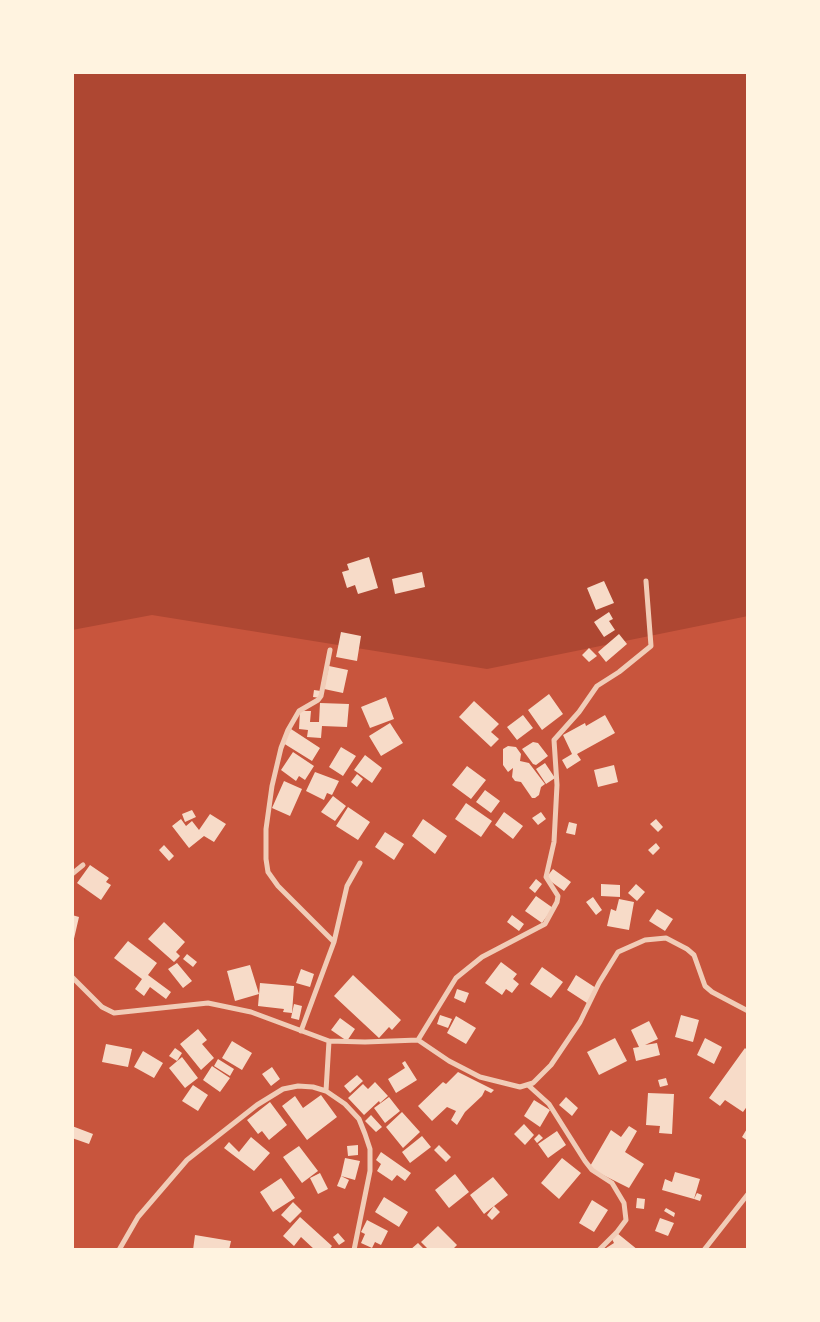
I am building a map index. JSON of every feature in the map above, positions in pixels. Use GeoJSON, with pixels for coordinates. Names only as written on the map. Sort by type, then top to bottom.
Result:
{"type":"FeatureCollection","features":[{"type":"Feature","properties":{"kind":"street"},"geometry":{"type":"LineString","coordinates":[[418,1040],[456,978],[482,957],[545,924],[557,902],[558,896],[549,883],[546,873],[554,842],[557,785],[554,740],[579,712],[597,686],[619,672],[651,646],[646,581]]}},
{"type":"Feature","properties":{"kind":"street"},"geometry":{"type":"LineString","coordinates":[[330,650],[321,696],[299,711],[281,748],[272,786],[266,829],[266,859],[268,872],[272,879],[334,942]]}},
{"type":"Feature","properties":{"kind":"street"},"geometry":{"type":"LineString","coordinates":[[302,1031],[334,942],[347,886],[360,863]]}},
{"type":"Feature","properties":{"kind":"street"},"geometry":{"type":"LineString","coordinates":[[72,874],[83,865]]}},
{"type":"Feature","properties":{"kind":"street"},"geometry":{"type":"LineString","coordinates":[[72,977],[102,1007],[114,1013],[208,1003],[251,1012],[329,1041],[418,1040],[449,1061],[480,1077],[520,1087],[537,1080],[551,1065],[580,1022],[599,983],[618,952],[645,940],[666,938],[687,949],[694,955],[705,986],[748,1011]]}},
{"type":"Feature","properties":{"kind":"street"},"geometry":{"type":"LineString","coordinates":[[326,1091],[329,1041]]}},
{"type":"Feature","properties":{"kind":"street"},"geometry":{"type":"LineString","coordinates":[[528,1085],[549,1104],[585,1161],[592,1170],[612,1183],[624,1203],[626,1220],[599,1250]]}},
{"type":"Feature","properties":{"kind":"street"},"geometry":{"type":"LineString","coordinates":[[119,1250],[138,1217],[187,1160],[257,1105],[283,1089],[298,1086],[326,1091],[345,1104],[359,1119],[370,1149],[370,1171],[354,1250]]}},
{"type":"Feature","properties":{"kind":"street"},"geometry":{"type":"LineString","coordinates":[[704,1250],[748,1194]]}},
{"type":"Feature","properties":{"kind":"shaded area"},"geometry":{"type":"Polygon","coordinates":[[[72,72],[748,72],[748,616],[487,669],[152,615],[72,630],[72,72]]]}},
{"type":"Feature","properties":{"kind":"building"},"geometry":{"type":"Polygon","coordinates":[[[369,557],[378,588],[358,594],[355,585],[347,588],[342,572],[349,570],[347,564],[369,557]]]}},
{"type":"Feature","properties":{"kind":"building"},"geometry":{"type":"Polygon","coordinates":[[[422,572],[425,587],[395,594],[392,579],[422,572]]]}},
{"type":"Feature","properties":{"kind":"building"},"geometry":{"type":"Polygon","coordinates":[[[604,581],[614,603],[596,610],[587,588],[604,581]]]}},
{"type":"Feature","properties":{"kind":"building"},"geometry":{"type":"Polygon","coordinates":[[[609,612],[613,619],[609,621],[615,630],[604,637],[594,622],[609,612]]]}},
{"type":"Feature","properties":{"kind":"building"},"geometry":{"type":"Polygon","coordinates":[[[341,632],[361,636],[357,661],[336,657],[341,632]]]}},
{"type":"Feature","properties":{"kind":"building"},"geometry":{"type":"Polygon","coordinates":[[[619,634],[627,644],[606,662],[598,652],[619,634]]]}},
{"type":"Feature","properties":{"kind":"building"},"geometry":{"type":"Polygon","coordinates":[[[589,648],[597,656],[589,662],[582,655],[589,648]]]}},
{"type":"Feature","properties":{"kind":"building"},"geometry":{"type":"Polygon","coordinates":[[[329,666],[348,670],[343,693],[324,689],[329,666]]]}},
{"type":"Feature","properties":{"kind":"building"},"geometry":{"type":"Polygon","coordinates":[[[314,690],[321,691],[320,698],[313,697],[314,690]]]}},
{"type":"Feature","properties":{"kind":"building"},"geometry":{"type":"Polygon","coordinates":[[[549,694],[563,714],[542,730],[528,710],[549,694]]]}},
{"type":"Feature","properties":{"kind":"building"},"geometry":{"type":"Polygon","coordinates":[[[386,697],[394,719],[370,728],[361,707],[386,697]]]}},
{"type":"Feature","properties":{"kind":"building"},"geometry":{"type":"Polygon","coordinates":[[[474,701],[499,724],[491,732],[499,739],[491,747],[459,717],[474,701]]]}},
{"type":"Feature","properties":{"kind":"building"},"geometry":{"type":"Polygon","coordinates":[[[320,703],[349,704],[347,727],[322,726],[321,738],[307,737],[308,730],[299,729],[300,711],[311,711],[310,722],[319,722],[320,703]]]}},
{"type":"Feature","properties":{"kind":"building"},"geometry":{"type":"Polygon","coordinates":[[[523,715],[533,728],[517,740],[507,727],[523,715]]]}},
{"type":"Feature","properties":{"kind":"building"},"geometry":{"type":"Polygon","coordinates":[[[605,715],[615,733],[577,754],[581,760],[567,769],[562,760],[572,754],[563,735],[605,715]]]}},
{"type":"Feature","properties":{"kind":"building"},"geometry":{"type":"Polygon","coordinates":[[[390,723],[403,743],[381,756],[369,736],[390,723]]]}},
{"type":"Feature","properties":{"kind":"building"},"geometry":{"type":"Polygon","coordinates":[[[291,729],[320,748],[312,761],[283,743],[291,729]]]}},
{"type":"Feature","properties":{"kind":"building"},"geometry":{"type":"Polygon","coordinates":[[[533,742],[538,743],[548,756],[536,765],[522,749],[533,742]]]}},
{"type":"Feature","properties":{"kind":"building"},"geometry":{"type":"Polygon","coordinates":[[[508,746],[516,747],[521,754],[520,761],[529,763],[545,784],[535,798],[532,798],[521,782],[515,781],[512,777],[513,768],[508,772],[503,765],[503,749],[508,746]]]}},
{"type":"Feature","properties":{"kind":"building"},"geometry":{"type":"Polygon","coordinates":[[[341,747],[356,756],[343,776],[329,767],[341,747]]]}},
{"type":"Feature","properties":{"kind":"building"},"geometry":{"type":"Polygon","coordinates":[[[293,752],[314,766],[305,780],[299,776],[296,781],[281,770],[293,752]]]}},
{"type":"Feature","properties":{"kind":"building"},"geometry":{"type":"Polygon","coordinates":[[[365,755],[382,768],[372,783],[354,770],[365,755]]]}},
{"type":"Feature","properties":{"kind":"building"},"geometry":{"type":"Polygon","coordinates":[[[545,763],[555,778],[546,784],[536,769],[545,763]]]}},
{"type":"Feature","properties":{"kind":"building"},"geometry":{"type":"Polygon","coordinates":[[[614,765],[618,782],[598,787],[594,770],[614,765]]]}},
{"type":"Feature","properties":{"kind":"building"},"geometry":{"type":"Polygon","coordinates":[[[467,766],[486,780],[471,799],[452,785],[467,766]]]}},
{"type":"Feature","properties":{"kind":"building"},"geometry":{"type":"Polygon","coordinates":[[[315,772],[339,781],[332,795],[327,793],[324,800],[306,791],[315,772]]]}},
{"type":"Feature","properties":{"kind":"building"},"geometry":{"type":"Polygon","coordinates":[[[357,774],[363,779],[357,787],[351,782],[357,774]]]}},
{"type":"Feature","properties":{"kind":"building"},"geometry":{"type":"Polygon","coordinates":[[[284,781],[302,789],[290,816],[272,808],[284,781]]]}},
{"type":"Feature","properties":{"kind":"building"},"geometry":{"type":"Polygon","coordinates":[[[485,790],[500,801],[491,813],[476,802],[485,790]]]}},
{"type":"Feature","properties":{"kind":"building"},"geometry":{"type":"Polygon","coordinates":[[[333,796],[346,806],[335,821],[321,812],[333,796]]]}},
{"type":"Feature","properties":{"kind":"building"},"geometry":{"type":"Polygon","coordinates":[[[466,803],[492,821],[481,837],[455,819],[466,803]]]}},
{"type":"Feature","properties":{"kind":"building"},"geometry":{"type":"Polygon","coordinates":[[[348,807],[370,822],[358,840],[336,826],[348,807]]]}},
{"type":"Feature","properties":{"kind":"building"},"geometry":{"type":"Polygon","coordinates":[[[192,810],[196,817],[185,822],[182,814],[192,810]]]}},
{"type":"Feature","properties":{"kind":"building"},"geometry":{"type":"Polygon","coordinates":[[[504,812],[523,826],[513,839],[495,825],[504,812]]]}},
{"type":"Feature","properties":{"kind":"building"},"geometry":{"type":"Polygon","coordinates":[[[541,812],[546,819],[538,825],[532,818],[541,812]]]}},
{"type":"Feature","properties":{"kind":"building"},"geometry":{"type":"Polygon","coordinates":[[[210,814],[226,824],[214,842],[204,836],[189,848],[172,826],[181,819],[186,826],[192,821],[199,830],[210,814]]]}},
{"type":"Feature","properties":{"kind":"building"},"geometry":{"type":"Polygon","coordinates":[[[423,819],[447,836],[435,854],[412,836],[423,819]]]}},
{"type":"Feature","properties":{"kind":"building"},"geometry":{"type":"Polygon","coordinates":[[[656,819],[663,827],[658,832],[650,824],[656,819]]]}},
{"type":"Feature","properties":{"kind":"building"},"geometry":{"type":"Polygon","coordinates":[[[569,822],[577,824],[575,835],[566,833],[569,822]]]}},
{"type":"Feature","properties":{"kind":"building"},"geometry":{"type":"Polygon","coordinates":[[[385,832],[404,844],[394,860],[375,847],[385,832]]]}},
{"type":"Feature","properties":{"kind":"building"},"geometry":{"type":"Polygon","coordinates":[[[656,843],[660,848],[653,855],[648,850],[656,843]]]}},
{"type":"Feature","properties":{"kind":"building"},"geometry":{"type":"Polygon","coordinates":[[[164,845],[174,856],[169,861],[159,850],[164,845]]]}},
{"type":"Feature","properties":{"kind":"building"},"geometry":{"type":"Polygon","coordinates":[[[90,865],[109,878],[106,882],[111,885],[101,900],[77,883],[90,865]]]}},
{"type":"Feature","properties":{"kind":"building"},"geometry":{"type":"Polygon","coordinates":[[[553,869],[571,882],[564,891],[546,878],[553,869]]]}},
{"type":"Feature","properties":{"kind":"building"},"geometry":{"type":"Polygon","coordinates":[[[536,879],[542,884],[535,893],[529,888],[536,879]]]}},
{"type":"Feature","properties":{"kind":"building"},"geometry":{"type":"Polygon","coordinates":[[[601,884],[620,885],[620,897],[601,896],[601,884]]]}},
{"type":"Feature","properties":{"kind":"building"},"geometry":{"type":"Polygon","coordinates":[[[636,884],[645,892],[637,901],[628,893],[636,884]]]}},
{"type":"Feature","properties":{"kind":"building"},"geometry":{"type":"Polygon","coordinates":[[[536,896],[553,908],[542,923],[525,911],[536,896]]]}},
{"type":"Feature","properties":{"kind":"building"},"geometry":{"type":"Polygon","coordinates":[[[593,897],[602,910],[596,915],[586,902],[593,897]]]}},
{"type":"Feature","properties":{"kind":"building"},"geometry":{"type":"Polygon","coordinates":[[[619,899],[634,902],[629,930],[607,926],[611,909],[616,911],[619,899]]]}},
{"type":"Feature","properties":{"kind":"building"},"geometry":{"type":"Polygon","coordinates":[[[657,909],[673,919],[665,931],[649,921],[657,909]]]}},
{"type":"Feature","properties":{"kind":"building"},"geometry":{"type":"Polygon","coordinates":[[[72,915],[79,917],[73,943],[72,943],[72,915]]]}},
{"type":"Feature","properties":{"kind":"building"},"geometry":{"type":"Polygon","coordinates":[[[512,915],[524,924],[519,931],[507,922],[512,915]]]}},
{"type":"Feature","properties":{"kind":"building"},"geometry":{"type":"Polygon","coordinates":[[[164,922],[185,942],[176,952],[180,956],[174,962],[148,939],[164,922]]]}},
{"type":"Feature","properties":{"kind":"building"},"geometry":{"type":"Polygon","coordinates":[[[128,941],[157,963],[148,975],[171,992],[166,999],[150,987],[144,996],[135,989],[142,979],[114,958],[128,941]]]}},
{"type":"Feature","properties":{"kind":"building"},"geometry":{"type":"Polygon","coordinates":[[[187,954],[197,962],[193,967],[183,959],[187,954]]]}},
{"type":"Feature","properties":{"kind":"building"},"geometry":{"type":"Polygon","coordinates":[[[501,962],[517,974],[513,979],[519,984],[512,993],[506,989],[502,995],[485,983],[501,962]]]}},
{"type":"Feature","properties":{"kind":"building"},"geometry":{"type":"Polygon","coordinates":[[[177,963],[192,981],[183,988],[168,969],[177,963]]]}},
{"type":"Feature","properties":{"kind":"building"},"geometry":{"type":"Polygon","coordinates":[[[250,965],[259,994],[235,1001],[227,971],[250,965]]]}},
{"type":"Feature","properties":{"kind":"building"},"geometry":{"type":"Polygon","coordinates":[[[542,967],[563,982],[551,998],[530,984],[542,967]]]}},
{"type":"Feature","properties":{"kind":"building"},"geometry":{"type":"Polygon","coordinates":[[[301,969],[314,974],[310,987],[296,983],[301,969]]]}},
{"type":"Feature","properties":{"kind":"building"},"geometry":{"type":"Polygon","coordinates":[[[353,975],[401,1020],[392,1030],[389,1027],[379,1038],[334,996],[353,975]]]}},
{"type":"Feature","properties":{"kind":"building"},"geometry":{"type":"Polygon","coordinates":[[[576,975],[596,988],[587,1003],[567,990],[576,975]]]}},
{"type":"Feature","properties":{"kind":"building"},"geometry":{"type":"Polygon","coordinates":[[[260,983],[294,986],[292,1013],[283,1012],[284,1009],[258,1006],[260,983]]]}},
{"type":"Feature","properties":{"kind":"building"},"geometry":{"type":"Polygon","coordinates":[[[457,989],[469,993],[465,1003],[454,998],[457,989]]]}},
{"type":"Feature","properties":{"kind":"building"},"geometry":{"type":"Polygon","coordinates":[[[294,1004],[302,1006],[299,1020],[291,1018],[294,1004]]]}},
{"type":"Feature","properties":{"kind":"building"},"geometry":{"type":"Polygon","coordinates":[[[440,1015],[452,1019],[448,1028],[437,1024],[440,1015]]]}},
{"type":"Feature","properties":{"kind":"building"},"geometry":{"type":"Polygon","coordinates":[[[681,1015],[699,1020],[693,1042],[675,1037],[681,1015]]]}},
{"type":"Feature","properties":{"kind":"building"},"geometry":{"type":"Polygon","coordinates":[[[456,1016],[476,1028],[466,1044],[447,1033],[456,1016]]]}},
{"type":"Feature","properties":{"kind":"building"},"geometry":{"type":"Polygon","coordinates":[[[340,1018],[355,1029],[347,1041],[331,1030],[340,1018]]]}},
{"type":"Feature","properties":{"kind":"building"},"geometry":{"type":"Polygon","coordinates":[[[649,1021],[658,1039],[645,1045],[657,1043],[660,1055],[636,1061],[633,1048],[639,1047],[631,1030],[649,1021]]]}},
{"type":"Feature","properties":{"kind":"building"},"geometry":{"type":"Polygon","coordinates":[[[198,1029],[207,1040],[202,1044],[214,1058],[201,1070],[180,1044],[198,1029]]]}},
{"type":"Feature","properties":{"kind":"building"},"geometry":{"type":"Polygon","coordinates":[[[615,1038],[627,1061],[599,1075],[587,1052],[615,1038]]]}},
{"type":"Feature","properties":{"kind":"building"},"geometry":{"type":"Polygon","coordinates":[[[705,1038],[722,1047],[714,1064],[697,1055],[705,1038]]]}},
{"type":"Feature","properties":{"kind":"building"},"geometry":{"type":"Polygon","coordinates":[[[232,1041],[252,1053],[242,1070],[222,1058],[232,1041]]]}},
{"type":"Feature","properties":{"kind":"building"},"geometry":{"type":"Polygon","coordinates":[[[106,1044],[132,1049],[128,1067],[102,1062],[106,1044]]]}},
{"type":"Feature","properties":{"kind":"building"},"geometry":{"type":"Polygon","coordinates":[[[175,1048],[182,1053],[177,1061],[169,1056],[175,1048]]]}},
{"type":"Feature","properties":{"kind":"building"},"geometry":{"type":"Polygon","coordinates":[[[745,1048],[748,1051],[748,1105],[743,1112],[725,1100],[720,1106],[709,1098],[745,1048]]]}},
{"type":"Feature","properties":{"kind":"building"},"geometry":{"type":"Polygon","coordinates":[[[143,1051],[163,1063],[154,1078],[134,1067],[143,1051]]]}},
{"type":"Feature","properties":{"kind":"building"},"geometry":{"type":"Polygon","coordinates":[[[182,1057],[198,1078],[185,1088],[169,1068],[182,1057]]]}},
{"type":"Feature","properties":{"kind":"building"},"geometry":{"type":"Polygon","coordinates":[[[218,1059],[234,1069],[230,1076],[214,1066],[218,1059]]]}},
{"type":"Feature","properties":{"kind":"building"},"geometry":{"type":"Polygon","coordinates":[[[405,1061],[417,1080],[396,1093],[388,1079],[405,1068],[402,1063],[405,1061]]]}},
{"type":"Feature","properties":{"kind":"building"},"geometry":{"type":"Polygon","coordinates":[[[212,1066],[230,1078],[220,1092],[203,1080],[212,1066]]]}},
{"type":"Feature","properties":{"kind":"building"},"geometry":{"type":"Polygon","coordinates":[[[272,1067],[280,1079],[271,1086],[262,1074],[272,1067]]]}},
{"type":"Feature","properties":{"kind":"building"},"geometry":{"type":"Polygon","coordinates":[[[458,1072],[494,1090],[491,1093],[485,1090],[482,1096],[465,1112],[457,1125],[451,1120],[456,1111],[447,1107],[432,1121],[418,1106],[443,1082],[446,1084],[458,1072]]]}},
{"type":"Feature","properties":{"kind":"building"},"geometry":{"type":"Polygon","coordinates":[[[357,1075],[363,1081],[350,1093],[344,1086],[357,1075]]]}},
{"type":"Feature","properties":{"kind":"building"},"geometry":{"type":"Polygon","coordinates":[[[666,1078],[668,1085],[660,1087],[658,1080],[666,1078]]]}},
{"type":"Feature","properties":{"kind":"building"},"geometry":{"type":"Polygon","coordinates":[[[375,1082],[388,1096],[364,1115],[348,1098],[363,1084],[368,1089],[375,1082]]]}},
{"type":"Feature","properties":{"kind":"building"},"geometry":{"type":"Polygon","coordinates":[[[193,1085],[208,1095],[198,1111],[182,1101],[193,1085]]]}},
{"type":"Feature","properties":{"kind":"building"},"geometry":{"type":"Polygon","coordinates":[[[648,1093],[674,1094],[672,1134],[659,1133],[660,1126],[646,1125],[648,1093]]]}},
{"type":"Feature","properties":{"kind":"building"},"geometry":{"type":"Polygon","coordinates":[[[321,1095],[337,1117],[307,1140],[282,1106],[295,1096],[303,1108],[321,1095]]]}},
{"type":"Feature","properties":{"kind":"building"},"geometry":{"type":"Polygon","coordinates":[[[389,1097],[400,1111],[385,1123],[374,1108],[389,1097]]]}},
{"type":"Feature","properties":{"kind":"building"},"geometry":{"type":"Polygon","coordinates":[[[566,1097],[578,1108],[572,1116],[559,1105],[566,1097]]]}},
{"type":"Feature","properties":{"kind":"building"},"geometry":{"type":"Polygon","coordinates":[[[534,1100],[550,1110],[540,1127],[524,1116],[534,1100]]]}},
{"type":"Feature","properties":{"kind":"building"},"geometry":{"type":"Polygon","coordinates":[[[270,1102],[287,1125],[269,1140],[262,1131],[258,1134],[247,1120],[270,1102]]]}},
{"type":"Feature","properties":{"kind":"building"},"geometry":{"type":"Polygon","coordinates":[[[402,1112],[420,1132],[403,1148],[386,1127],[402,1112]]]}},
{"type":"Feature","properties":{"kind":"building"},"geometry":{"type":"Polygon","coordinates":[[[371,1115],[382,1127],[376,1132],[365,1121],[371,1115]]]}},
{"type":"Feature","properties":{"kind":"building"},"geometry":{"type":"Polygon","coordinates":[[[524,1124],[534,1135],[525,1145],[514,1134],[524,1124]]]}},
{"type":"Feature","properties":{"kind":"building"},"geometry":{"type":"Polygon","coordinates":[[[72,1126],[93,1134],[89,1144],[72,1138],[72,1126]]]}},
{"type":"Feature","properties":{"kind":"building"},"geometry":{"type":"Polygon","coordinates":[[[629,1126],[637,1131],[625,1152],[644,1164],[629,1188],[589,1168],[611,1130],[621,1137],[629,1126]]]}},
{"type":"Feature","properties":{"kind":"building"},"geometry":{"type":"Polygon","coordinates":[[[748,1127],[748,1141],[742,1137],[748,1127]]]}},
{"type":"Feature","properties":{"kind":"building"},"geometry":{"type":"Polygon","coordinates":[[[557,1131],[566,1145],[548,1158],[538,1144],[557,1131]]]}},
{"type":"Feature","properties":{"kind":"building"},"geometry":{"type":"Polygon","coordinates":[[[539,1134],[543,1138],[537,1143],[534,1139],[539,1134]]]}},
{"type":"Feature","properties":{"kind":"building"},"geometry":{"type":"Polygon","coordinates":[[[422,1136],[431,1147],[410,1163],[402,1152],[422,1136]]]}},
{"type":"Feature","properties":{"kind":"building"},"geometry":{"type":"Polygon","coordinates":[[[251,1137],[270,1153],[254,1171],[224,1148],[229,1142],[239,1152],[251,1137]]]}},
{"type":"Feature","properties":{"kind":"building"},"geometry":{"type":"Polygon","coordinates":[[[358,1145],[358,1155],[348,1156],[347,1146],[358,1145]]]}},
{"type":"Feature","properties":{"kind":"building"},"geometry":{"type":"Polygon","coordinates":[[[439,1145],[451,1157],[446,1162],[434,1150],[439,1145]]]}},
{"type":"Feature","properties":{"kind":"building"},"geometry":{"type":"Polygon","coordinates":[[[299,1146],[318,1171],[302,1183],[283,1157],[299,1146]]]}},
{"type":"Feature","properties":{"kind":"building"},"geometry":{"type":"Polygon","coordinates":[[[381,1152],[411,1173],[405,1181],[397,1175],[392,1181],[377,1171],[381,1164],[376,1160],[381,1152]]]}},
{"type":"Feature","properties":{"kind":"building"},"geometry":{"type":"Polygon","coordinates":[[[345,1158],[360,1161],[355,1180],[341,1176],[345,1158]]]}},
{"type":"Feature","properties":{"kind":"building"},"geometry":{"type":"Polygon","coordinates":[[[562,1158],[581,1173],[559,1199],[541,1183],[562,1158]]]}},
{"type":"Feature","properties":{"kind":"building"},"geometry":{"type":"Polygon","coordinates":[[[675,1172],[700,1179],[694,1199],[662,1190],[665,1179],[672,1182],[675,1172]]]}},
{"type":"Feature","properties":{"kind":"building"},"geometry":{"type":"Polygon","coordinates":[[[320,1173],[328,1189],[318,1194],[310,1178],[320,1173]]]}},
{"type":"Feature","properties":{"kind":"building"},"geometry":{"type":"Polygon","coordinates":[[[455,1174],[469,1192],[449,1208],[435,1190],[455,1174]]]}},
{"type":"Feature","properties":{"kind":"building"},"geometry":{"type":"Polygon","coordinates":[[[341,1176],[349,1180],[345,1189],[337,1186],[341,1176]]]}},
{"type":"Feature","properties":{"kind":"building"},"geometry":{"type":"Polygon","coordinates":[[[493,1177],[508,1195],[484,1214],[470,1195],[493,1177]]]}},
{"type":"Feature","properties":{"kind":"building"},"geometry":{"type":"Polygon","coordinates":[[[281,1178],[295,1198],[273,1212],[260,1192],[281,1178]]]}},
{"type":"Feature","properties":{"kind":"building"},"geometry":{"type":"Polygon","coordinates":[[[697,1193],[702,1195],[700,1201],[694,1199],[697,1193]]]}},
{"type":"Feature","properties":{"kind":"building"},"geometry":{"type":"Polygon","coordinates":[[[384,1197],[408,1212],[399,1227],[375,1212],[384,1197]]]}},
{"type":"Feature","properties":{"kind":"building"},"geometry":{"type":"Polygon","coordinates":[[[637,1198],[645,1199],[644,1209],[636,1208],[637,1198]]]}},
{"type":"Feature","properties":{"kind":"building"},"geometry":{"type":"Polygon","coordinates":[[[592,1200],[608,1210],[594,1232],[579,1223],[592,1200]]]}},
{"type":"Feature","properties":{"kind":"building"},"geometry":{"type":"Polygon","coordinates":[[[293,1202],[302,1211],[290,1223],[281,1215],[293,1202]]]}},
{"type":"Feature","properties":{"kind":"building"},"geometry":{"type":"Polygon","coordinates":[[[494,1206],[500,1212],[492,1220],[487,1215],[494,1206]]]}},
{"type":"Feature","properties":{"kind":"building"},"geometry":{"type":"Polygon","coordinates":[[[666,1208],[675,1213],[674,1217],[664,1211],[666,1208]]]}},
{"type":"Feature","properties":{"kind":"building"},"geometry":{"type":"Polygon","coordinates":[[[300,1217],[332,1246],[329,1250],[315,1250],[301,1237],[294,1246],[283,1236],[300,1217]]]}},
{"type":"Feature","properties":{"kind":"building"},"geometry":{"type":"Polygon","coordinates":[[[660,1218],[674,1223],[668,1236],[655,1231],[660,1218]]]}},
{"type":"Feature","properties":{"kind":"building"},"geometry":{"type":"Polygon","coordinates":[[[367,1220],[388,1231],[381,1245],[375,1242],[372,1248],[361,1243],[365,1234],[361,1232],[367,1220]]]}},
{"type":"Feature","properties":{"kind":"building"},"geometry":{"type":"Polygon","coordinates":[[[438,1226],[457,1245],[452,1250],[429,1250],[421,1242],[438,1226]]]}},
{"type":"Feature","properties":{"kind":"building"},"geometry":{"type":"Polygon","coordinates":[[[338,1233],[345,1241],[339,1245],[333,1237],[338,1233]]]}},
{"type":"Feature","properties":{"kind":"building"},"geometry":{"type":"Polygon","coordinates":[[[617,1233],[638,1250],[603,1250],[614,1243],[611,1237],[617,1233]]]}},
{"type":"Feature","properties":{"kind":"building"},"geometry":{"type":"Polygon","coordinates":[[[195,1235],[231,1241],[229,1250],[193,1250],[195,1235]]]}},
{"type":"Feature","properties":{"kind":"building"},"geometry":{"type":"Polygon","coordinates":[[[418,1243],[425,1250],[410,1250],[418,1243]]]}}]}
